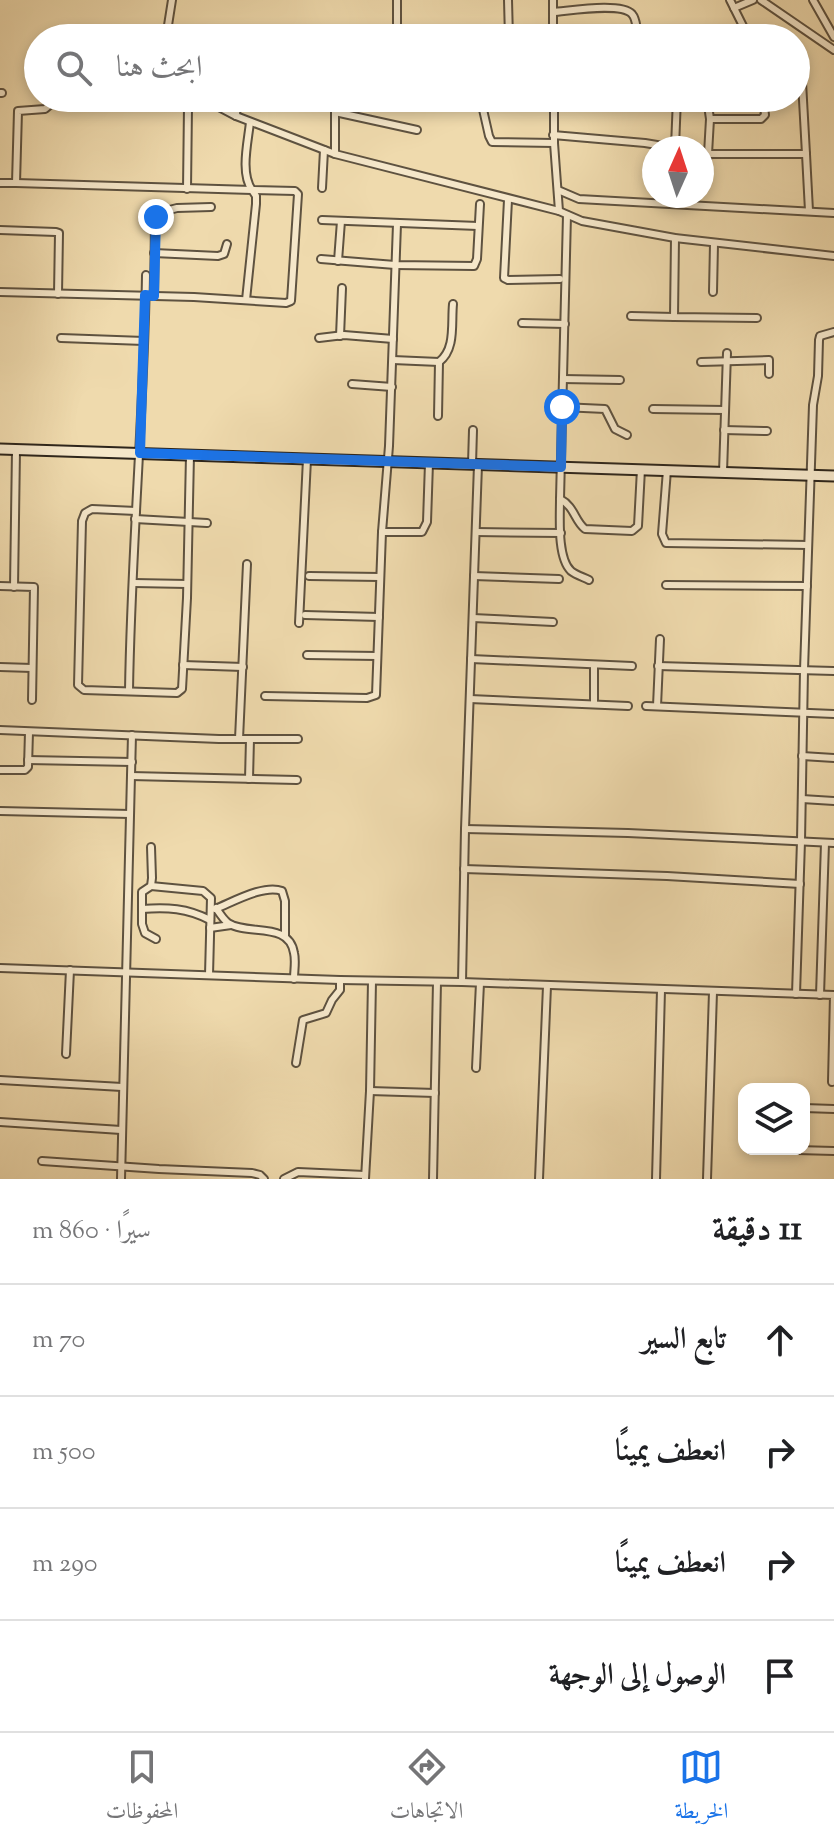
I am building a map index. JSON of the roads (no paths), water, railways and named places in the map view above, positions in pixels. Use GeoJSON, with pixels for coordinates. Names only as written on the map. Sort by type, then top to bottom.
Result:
{"type":"FeatureCollection","features":[{"type":"Feature","properties":{"kind":"street"},"geometry":{"type":"LineString","coordinates":[[168,24],[172,0]]}},
{"type":"Feature","properties":{"kind":"street"},"geometry":{"type":"LineString","coordinates":[[397,0],[397,24]]}},
{"type":"Feature","properties":{"kind":"street"},"geometry":{"type":"LineString","coordinates":[[508,0],[509,24]]}},
{"type":"Feature","properties":{"kind":"street"},"geometry":{"type":"LineString","coordinates":[[553,0],[553,24]]}},
{"type":"Feature","properties":{"kind":"street"},"geometry":{"type":"LineString","coordinates":[[730,0],[742,24]]}},
{"type":"Feature","properties":{"kind":"street"},"geometry":{"type":"LineString","coordinates":[[734,8],[753,0]]}},
{"type":"Feature","properties":{"kind":"street"},"geometry":{"type":"LineString","coordinates":[[761,0],[796,24]]}},
{"type":"Feature","properties":{"kind":"street"},"geometry":{"type":"LineString","coordinates":[[813,0],[834,37]]}},
{"type":"Feature","properties":{"kind":"street"},"geometry":{"type":"LineString","coordinates":[[553,12],[624,9],[633,16],[636,24]]}},
{"type":"Feature","properties":{"kind":"street"},"geometry":{"type":"LineString","coordinates":[[810,34],[834,50]]}},
{"type":"Feature","properties":{"kind":"street"},"geometry":{"type":"LineString","coordinates":[[16,183],[18,111],[24,111]]}},
{"type":"Feature","properties":{"kind":"street"},"geometry":{"type":"LineString","coordinates":[[187,189],[188,112]]}},
{"type":"Feature","properties":{"kind":"street"},"geometry":{"type":"LineString","coordinates":[[228,112],[335,154],[563,213],[582,221],[714,244],[834,256]]}},
{"type":"Feature","properties":{"kind":"street"},"geometry":{"type":"LineString","coordinates":[[236,112],[236,116]]}},
{"type":"Feature","properties":{"kind":"street"},"geometry":{"type":"LineString","coordinates":[[335,154],[335,112],[417,130]]}},
{"type":"Feature","properties":{"kind":"street"},"geometry":{"type":"LineString","coordinates":[[484,112],[492,142],[554,139],[642,145]]}},
{"type":"Feature","properties":{"kind":"street"},"geometry":{"type":"LineString","coordinates":[[554,112],[558,190],[563,213],[565,324],[561,533],[563,555],[569,568],[589,580]]}},
{"type":"Feature","properties":{"kind":"street"},"geometry":{"type":"LineString","coordinates":[[675,136],[677,112]]}},
{"type":"Feature","properties":{"kind":"street"},"geometry":{"type":"LineString","coordinates":[[709,112],[709,136]]}},
{"type":"Feature","properties":{"kind":"street"},"geometry":{"type":"LineString","coordinates":[[710,119],[761,119],[765,112]]}},
{"type":"Feature","properties":{"kind":"street"},"geometry":{"type":"LineString","coordinates":[[804,112],[809,211]]}},
{"type":"Feature","properties":{"kind":"street"},"geometry":{"type":"LineString","coordinates":[[246,300],[256,204],[256,196],[246,176],[250,122]]}},
{"type":"Feature","properties":{"kind":"street"},"geometry":{"type":"LineString","coordinates":[[322,188],[324,150]]}},
{"type":"Feature","properties":{"kind":"street"},"geometry":{"type":"LineString","coordinates":[[714,154],[806,154]]}},
{"type":"Feature","properties":{"kind":"street"},"geometry":{"type":"LineString","coordinates":[[0,183],[297,192],[291,301],[286,303],[145,295],[0,292]]}},
{"type":"Feature","properties":{"kind":"street"},"geometry":{"type":"LineString","coordinates":[[558,190],[579,199],[642,200]]}},
{"type":"Feature","properties":{"kind":"street"},"geometry":{"type":"LineString","coordinates":[[508,200],[504,278],[560,279]]}},
{"type":"Feature","properties":{"kind":"street"},"geometry":{"type":"LineString","coordinates":[[321,259],[395,265],[474,266],[480,204]]}},
{"type":"Feature","properties":{"kind":"street"},"geometry":{"type":"LineString","coordinates":[[714,206],[834,213]]}},
{"type":"Feature","properties":{"kind":"street"},"geometry":{"type":"LineString","coordinates":[[154,296],[155,222],[158,213],[177,208],[211,207]]}},
{"type":"Feature","properties":{"kind":"street"},"geometry":{"type":"LineString","coordinates":[[322,220],[478,226]]}},
{"type":"Feature","properties":{"kind":"street"},"geometry":{"type":"LineString","coordinates":[[338,261],[341,221]]}},
{"type":"Feature","properties":{"kind":"street"},"geometry":{"type":"LineString","coordinates":[[265,696],[376,695],[397,224]]}},
{"type":"Feature","properties":{"kind":"street"},"geometry":{"type":"LineString","coordinates":[[0,230],[59,233],[58,294]]}},
{"type":"Feature","properties":{"kind":"street"},"geometry":{"type":"LineString","coordinates":[[674,317],[675,238]]}},
{"type":"Feature","properties":{"kind":"street"},"geometry":{"type":"LineString","coordinates":[[154,253],[218,256],[224,254],[227,244]]}},
{"type":"Feature","properties":{"kind":"street"},"geometry":{"type":"LineString","coordinates":[[713,292],[714,244]]}},
{"type":"Feature","properties":{"kind":"street"},"geometry":{"type":"LineString","coordinates":[[129,691],[146,275]]}},
{"type":"Feature","properties":{"kind":"street"},"geometry":{"type":"LineString","coordinates":[[340,336],[342,288]]}},
{"type":"Feature","properties":{"kind":"street"},"geometry":{"type":"LineString","coordinates":[[438,416],[439,362],[450,349],[453,304]]}},
{"type":"Feature","properties":{"kind":"street"},"geometry":{"type":"LineString","coordinates":[[631,316],[757,318]]}},
{"type":"Feature","properties":{"kind":"street"},"geometry":{"type":"LineString","coordinates":[[522,323],[565,324]]}},
{"type":"Feature","properties":{"kind":"street"},"geometry":{"type":"LineString","coordinates":[[796,994],[813,405],[820,336],[834,332]]}},
{"type":"Feature","properties":{"kind":"street"},"geometry":{"type":"LineString","coordinates":[[61,338],[144,341]]}},
{"type":"Feature","properties":{"kind":"street"},"geometry":{"type":"LineString","coordinates":[[319,338],[393,339]]}},
{"type":"Feature","properties":{"kind":"street"},"geometry":{"type":"LineString","coordinates":[[723,472],[727,357]]}},
{"type":"Feature","properties":{"kind":"street"},"geometry":{"type":"LineString","coordinates":[[701,362],[727,357],[769,360],[769,374]]}},
{"type":"Feature","properties":{"kind":"street"},"geometry":{"type":"LineString","coordinates":[[393,360],[439,362]]}},
{"type":"Feature","properties":{"kind":"street"},"geometry":{"type":"LineString","coordinates":[[563,379],[620,380]]}},
{"type":"Feature","properties":{"kind":"street"},"geometry":{"type":"LineString","coordinates":[[352,384],[392,387]]}},
{"type":"Feature","properties":{"kind":"street"},"geometry":{"type":"LineString","coordinates":[[562,407],[605,409],[615,429],[627,435]]}},
{"type":"Feature","properties":{"kind":"street"},"geometry":{"type":"LineString","coordinates":[[653,409],[725,410]]}},
{"type":"Feature","properties":{"kind":"street"},"geometry":{"type":"LineString","coordinates":[[462,982],[476,532],[473,430]]}},
{"type":"Feature","properties":{"kind":"street"},"geometry":{"type":"LineString","coordinates":[[724,430],[767,431]]}},
{"type":"Feature","properties":{"kind":"street"},"geometry":{"type":"LineString","coordinates":[[0,449],[834,476]]}},
{"type":"Feature","properties":{"kind":"street"},"geometry":{"type":"LineString","coordinates":[[14,587],[16,450]]}},
{"type":"Feature","properties":{"kind":"street"},"geometry":{"type":"LineString","coordinates":[[136,511],[92,509],[85,513],[82,521],[78,685],[84,690],[180,692],[182,689],[190,455]]}},
{"type":"Feature","properties":{"kind":"street"},"geometry":{"type":"LineString","coordinates":[[299,623],[307,459]]}},
{"type":"Feature","properties":{"kind":"street"},"geometry":{"type":"LineString","coordinates":[[382,532],[422,532],[425,528],[429,463]]}},
{"type":"Feature","properties":{"kind":"street"},"geometry":{"type":"LineString","coordinates":[[560,499],[567,503],[585,529],[632,531],[638,526],[641,469]]}},
{"type":"Feature","properties":{"kind":"street"},"geometry":{"type":"LineString","coordinates":[[667,470],[662,534],[666,543],[808,545]]}},
{"type":"Feature","properties":{"kind":"street"},"geometry":{"type":"LineString","coordinates":[[135,519],[207,523]]}},
{"type":"Feature","properties":{"kind":"street"},"geometry":{"type":"LineString","coordinates":[[476,532],[561,533]]}},
{"type":"Feature","properties":{"kind":"street"},"geometry":{"type":"LineString","coordinates":[[239,739],[247,564]]}},
{"type":"Feature","properties":{"kind":"street"},"geometry":{"type":"LineString","coordinates":[[309,576],[380,577]]}},
{"type":"Feature","properties":{"kind":"street"},"geometry":{"type":"LineString","coordinates":[[474,576],[559,579]]}},
{"type":"Feature","properties":{"kind":"street"},"geometry":{"type":"LineString","coordinates":[[134,583],[187,584]]}},
{"type":"Feature","properties":{"kind":"street"},"geometry":{"type":"LineString","coordinates":[[666,585],[807,586]]}},
{"type":"Feature","properties":{"kind":"street"},"geometry":{"type":"LineString","coordinates":[[0,586],[34,587],[32,700]]}},
{"type":"Feature","properties":{"kind":"street"},"geometry":{"type":"LineString","coordinates":[[305,615],[379,617]]}},
{"type":"Feature","properties":{"kind":"street"},"geometry":{"type":"LineString","coordinates":[[473,618],[553,622]]}},
{"type":"Feature","properties":{"kind":"street"},"geometry":{"type":"LineString","coordinates":[[657,706],[660,639]]}},
{"type":"Feature","properties":{"kind":"street"},"geometry":{"type":"LineString","coordinates":[[307,655],[377,656]]}},
{"type":"Feature","properties":{"kind":"street"},"geometry":{"type":"LineString","coordinates":[[471,659],[632,666]]}},
{"type":"Feature","properties":{"kind":"street"},"geometry":{"type":"LineString","coordinates":[[183,665],[243,667]]}},
{"type":"Feature","properties":{"kind":"street"},"geometry":{"type":"LineString","coordinates":[[594,665],[594,704]]}},
{"type":"Feature","properties":{"kind":"street"},"geometry":{"type":"LineString","coordinates":[[658,666],[834,671]]}},
{"type":"Feature","properties":{"kind":"street"},"geometry":{"type":"LineString","coordinates":[[0,667],[32,668]]}},
{"type":"Feature","properties":{"kind":"street"},"geometry":{"type":"LineString","coordinates":[[470,699],[628,706]]}},
{"type":"Feature","properties":{"kind":"street"},"geometry":{"type":"LineString","coordinates":[[646,706],[834,714]]}},
{"type":"Feature","properties":{"kind":"street"},"geometry":{"type":"LineString","coordinates":[[0,730],[298,739]]}},
{"type":"Feature","properties":{"kind":"street"},"geometry":{"type":"LineString","coordinates":[[0,770],[25,770],[28,767],[29,732]]}},
{"type":"Feature","properties":{"kind":"street"},"geometry":{"type":"LineString","coordinates":[[121,1179],[132,735]]}},
{"type":"Feature","properties":{"kind":"street"},"geometry":{"type":"LineString","coordinates":[[249,779],[250,739]]}},
{"type":"Feature","properties":{"kind":"street"},"geometry":{"type":"LineString","coordinates":[[802,756],[834,758]]}},
{"type":"Feature","properties":{"kind":"street"},"geometry":{"type":"LineString","coordinates":[[28,760],[132,762]]}},
{"type":"Feature","properties":{"kind":"street"},"geometry":{"type":"LineString","coordinates":[[131,776],[297,780]]}},
{"type":"Feature","properties":{"kind":"street"},"geometry":{"type":"LineString","coordinates":[[802,799],[834,801]]}},
{"type":"Feature","properties":{"kind":"street"},"geometry":{"type":"LineString","coordinates":[[0,811],[130,814]]}},
{"type":"Feature","properties":{"kind":"street"},"geometry":{"type":"LineString","coordinates":[[465,829],[834,843]]}},
{"type":"Feature","properties":{"kind":"street"},"geometry":{"type":"LineString","coordinates":[[820,995],[825,843]]}},
{"type":"Feature","properties":{"kind":"street"},"geometry":{"type":"LineString","coordinates":[[151,847],[151,886]]}},
{"type":"Feature","properties":{"kind":"street"},"geometry":{"type":"LineString","coordinates":[[464,869],[800,884]]}},
{"type":"Feature","properties":{"kind":"street"},"geometry":{"type":"LineString","coordinates":[[156,939],[145,933],[142,924],[142,892],[151,886],[203,891],[211,898],[213,908],[209,975]]}},
{"type":"Feature","properties":{"kind":"street"},"geometry":{"type":"LineString","coordinates":[[197,913],[273,888],[282,891],[285,901],[285,936]]}},
{"type":"Feature","properties":{"kind":"street"},"geometry":{"type":"LineString","coordinates":[[825,896],[834,896]]}},
{"type":"Feature","properties":{"kind":"street"},"geometry":{"type":"LineString","coordinates":[[142,909],[181,908],[210,920]]}},
{"type":"Feature","properties":{"kind":"street"},"geometry":{"type":"LineString","coordinates":[[213,908],[231,925]]}},
{"type":"Feature","properties":{"kind":"street"},"geometry":{"type":"LineString","coordinates":[[210,928],[231,925],[285,936],[294,952],[294,979]]}},
{"type":"Feature","properties":{"kind":"street"},"geometry":{"type":"LineString","coordinates":[[822,943],[834,943]]}},
{"type":"Feature","properties":{"kind":"street"},"geometry":{"type":"LineString","coordinates":[[0,968],[834,995],[832,1082]]}},
{"type":"Feature","properties":{"kind":"street"},"geometry":{"type":"LineString","coordinates":[[66,1054],[70,970]]}},
{"type":"Feature","properties":{"kind":"street"},"geometry":{"type":"LineString","coordinates":[[296,1063],[303,1020],[326,1013],[340,990],[340,980]]}},
{"type":"Feature","properties":{"kind":"street"},"geometry":{"type":"LineString","coordinates":[[288,1178],[298,1172],[365,1177],[372,981]]}},
{"type":"Feature","properties":{"kind":"street"},"geometry":{"type":"LineString","coordinates":[[433,1179],[437,982]]}},
{"type":"Feature","properties":{"kind":"street"},"geometry":{"type":"LineString","coordinates":[[476,1068],[480,983]]}},
{"type":"Feature","properties":{"kind":"street"},"geometry":{"type":"LineString","coordinates":[[539,1179],[547,986]]}},
{"type":"Feature","properties":{"kind":"street"},"geometry":{"type":"LineString","coordinates":[[656,1179],[661,990]]}},
{"type":"Feature","properties":{"kind":"street"},"geometry":{"type":"LineString","coordinates":[[707,1179],[713,992]]}},
{"type":"Feature","properties":{"kind":"street"},"geometry":{"type":"LineString","coordinates":[[0,1080],[122,1087]]}},
{"type":"Feature","properties":{"kind":"street"},"geometry":{"type":"LineString","coordinates":[[370,1091],[435,1093]]}},
{"type":"Feature","properties":{"kind":"street"},"geometry":{"type":"LineString","coordinates":[[810,1108],[834,1109]]}},
{"type":"Feature","properties":{"kind":"street"},"geometry":{"type":"LineString","coordinates":[[0,1122],[121,1130]]}},
{"type":"Feature","properties":{"kind":"street"},"geometry":{"type":"LineString","coordinates":[[810,1150],[834,1151]]}},
{"type":"Feature","properties":{"kind":"street"},"geometry":{"type":"LineString","coordinates":[[42,1161],[260,1175],[264,1179]]}}]}
